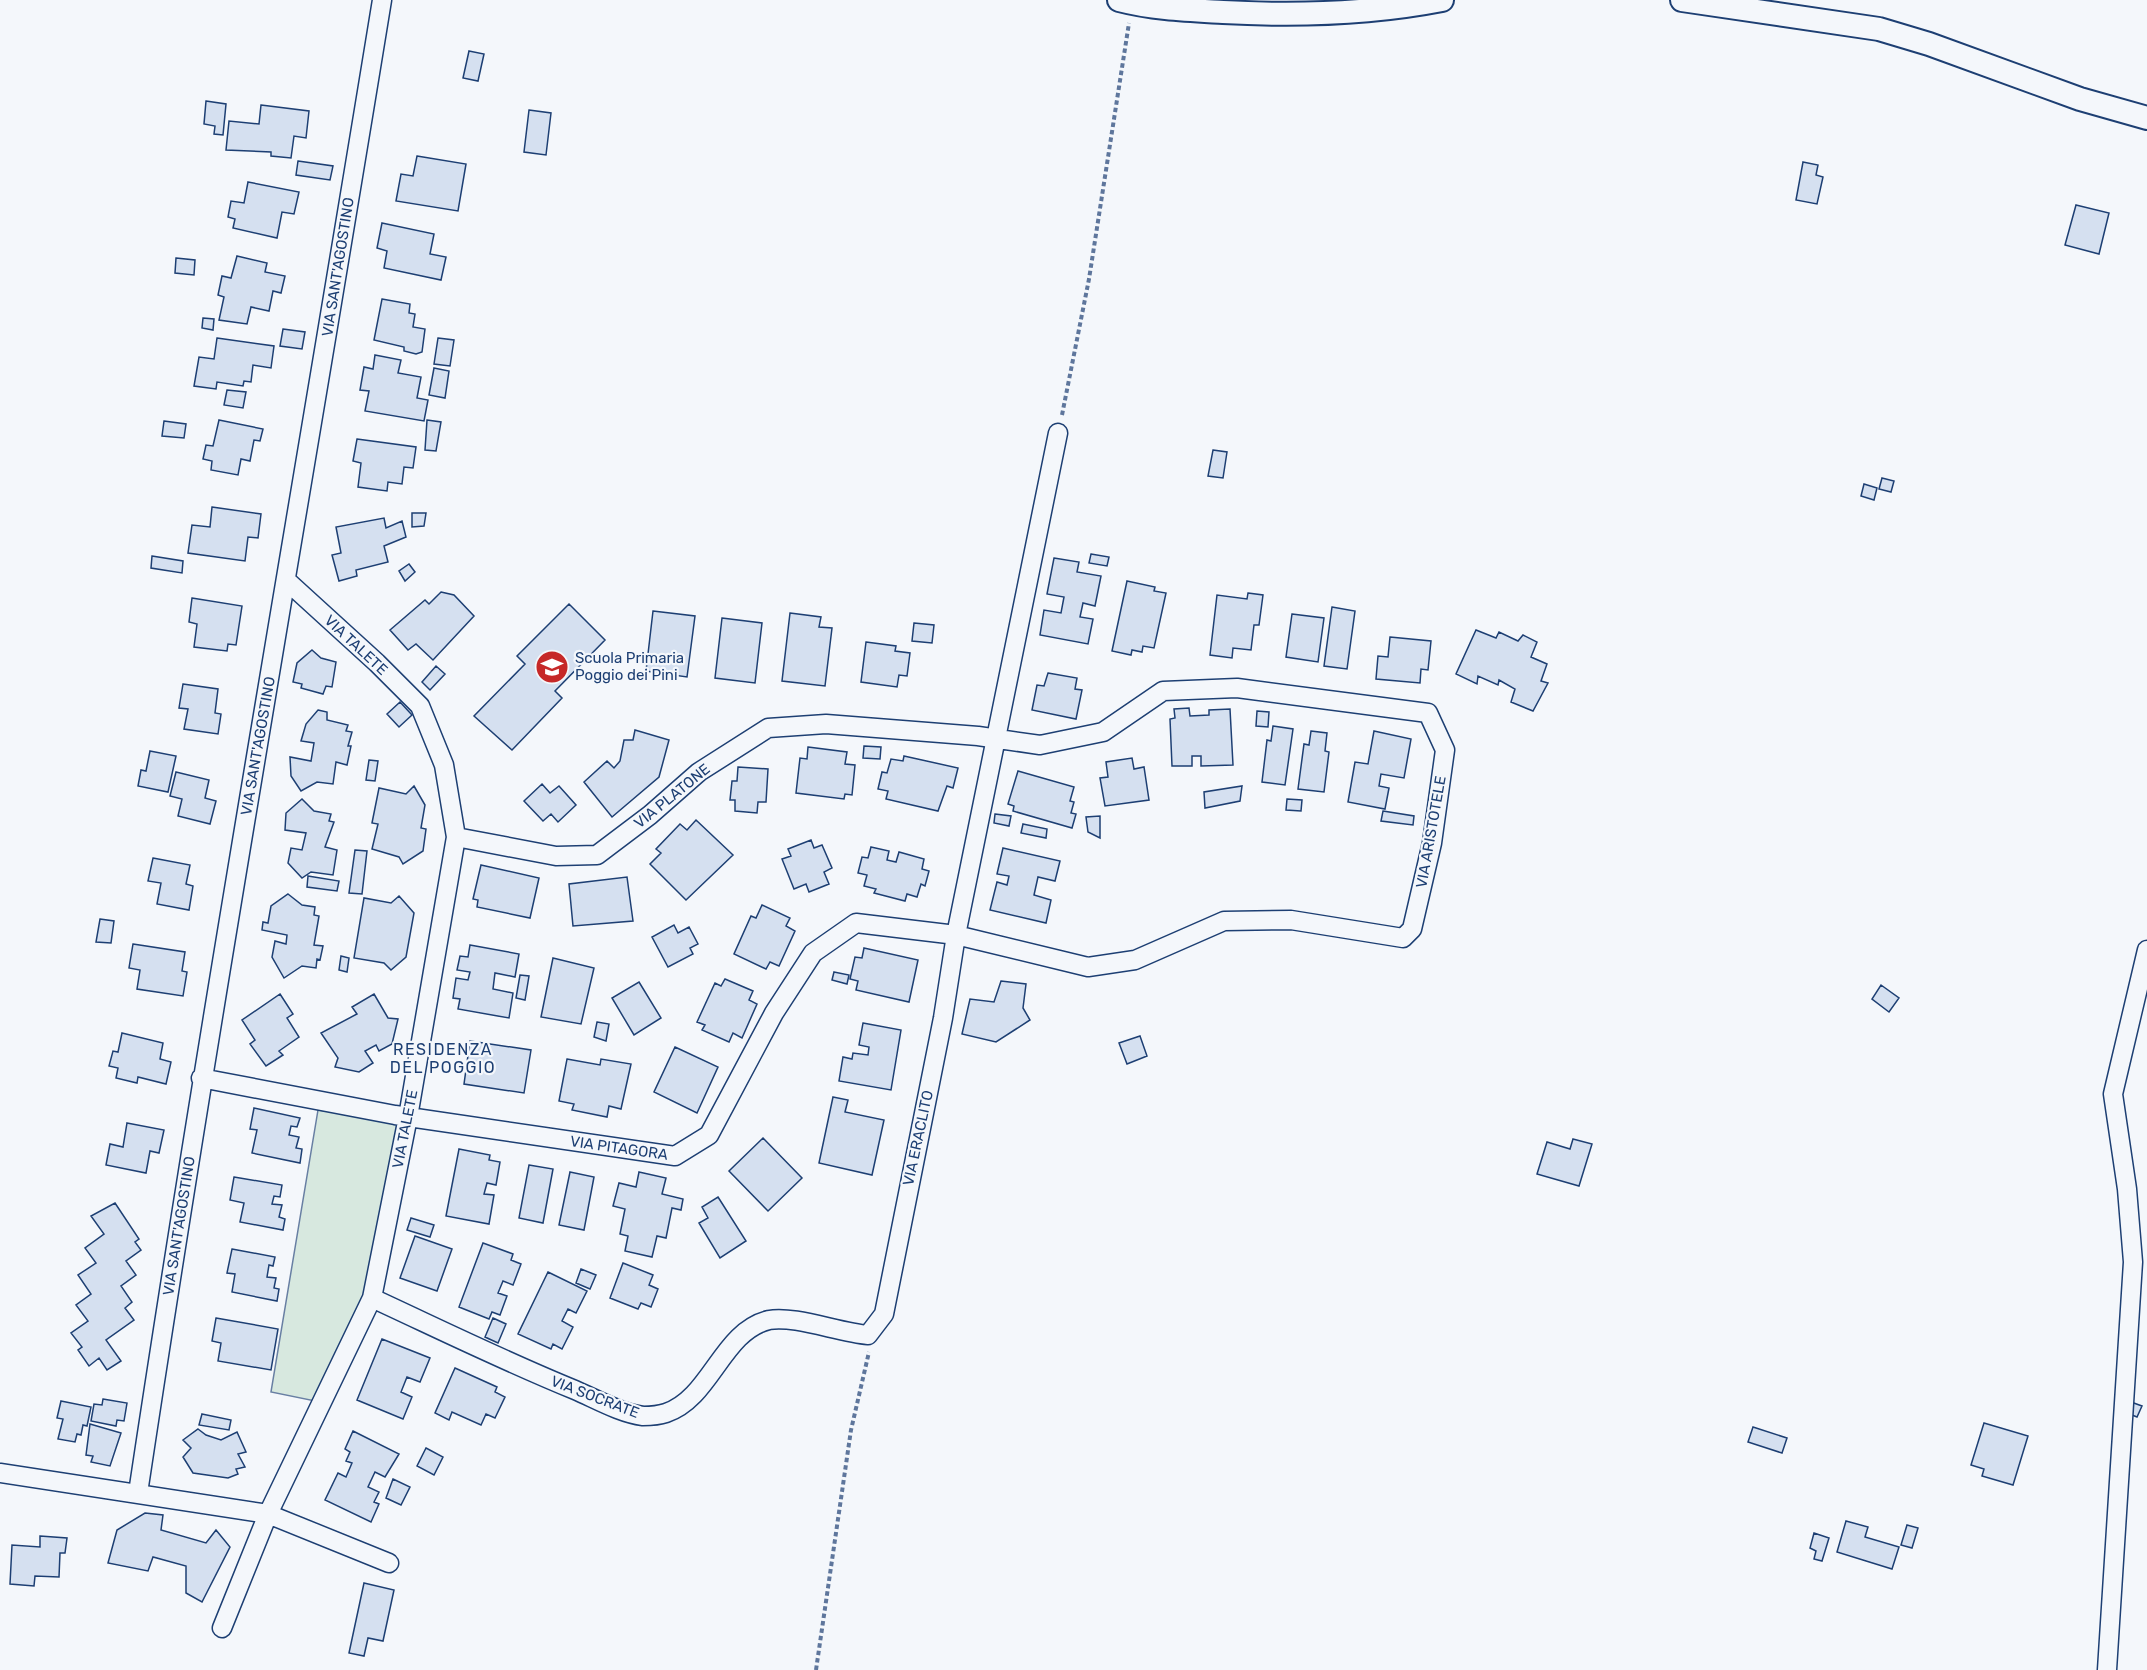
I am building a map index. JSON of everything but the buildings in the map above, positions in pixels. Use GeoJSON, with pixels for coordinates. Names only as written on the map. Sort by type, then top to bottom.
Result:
{"type":"FeatureCollection","features":[{"type":"Feature","properties":{"kind":"street","name":"VIA SANT'AGOSTINO"},"geometry":{"type":"LineString","coordinates":[[138,1493],[201,1078],[287,581],[382,0]]}},
{"type":"Feature","properties":{"kind":"street"},"geometry":{"type":"LineString","coordinates":[[1126,2],[1153,8],[1271,15],[1392,10],[1442,0]]}},
{"type":"Feature","properties":{"kind":"street"},"geometry":{"type":"LineString","coordinates":[[1682,0],[1878,29],[1929,44],[2080,99],[2147,118]]}},
{"type":"Feature","properties":{"kind":"street","name":"VIA ERACLITO"},"geometry":{"type":"LineString","coordinates":[[868,1335],[884,1314],[943,1018],[956,935],[1058,433]]}},
{"type":"Feature","properties":{"kind":"street","name":"VIA TALETE"},"geometry":{"type":"LineString","coordinates":[[222,1628],[268,1514],[372,1298],[408,1116],[456,837],[444,765],[420,706],[377,663],[287,581]]}},
{"type":"Feature","properties":{"kind":"street","name":"VIA ARISTOTELE"},"geometry":{"type":"LineString","coordinates":[[956,935],[1088,967],[1135,960],[1224,921],[1291,920],[1403,938],[1412,928],[1432,843],[1445,750],[1428,712],[1237,688],[1163,691],[1103,732],[1040,745],[996,739]]}},
{"type":"Feature","properties":{"kind":"street","name":"VIA PLATONE"},"geometry":{"type":"LineString","coordinates":[[456,837],[556,856],[597,855],[650,815],[699,772],[768,728],[826,724],[996,739]]}},
{"type":"Feature","properties":{"kind":"street","name":"VIA PITAGORA"},"geometry":{"type":"LineString","coordinates":[[201,1078],[408,1116],[675,1156],[709,1135],[774,1013],[813,953],[856,923],[956,935]]}},
{"type":"Feature","properties":{"kind":"street"},"geometry":{"type":"LineString","coordinates":[[2107,1670],[2133,1262],[2127,1189],[2113,1094],[2147,950]]}},
{"type":"Feature","properties":{"kind":"street","name":"VIA SOCRATE"},"geometry":{"type":"LineString","coordinates":[[372,1298],[550,1380],[644,1416],[664,1414],[680,1407],[749,1330],[768,1320],[787,1319],[844,1333],[868,1335]]}},
{"type":"Feature","properties":{"kind":"street"},"geometry":{"type":"LineString","coordinates":[[0,1473],[268,1514],[389,1563]]}},
{"type":"Feature","properties":{"kind":"path"},"geometry":{"type":"LineString","coordinates":[[1058,433],[1089,279],[1126,2]]}},
{"type":"Feature","properties":{"kind":"path"},"geometry":{"type":"LineString","coordinates":[[816,1670],[851,1430],[870,1358],[868,1335]]}},
{"type":"Feature","properties":{"kind":"shaded area"},"geometry":{"type":"Polygon","coordinates":[[[318,1110],[401,1121],[363,1303],[315,1401],[271,1392],[318,1110]]]}},
{"type":"Feature","properties":{"kind":"place","name":"Scuola Primaria Poggio dei Pini"},"geometry":{"type":"Point","coordinates":[552,667]}},
{"type":"Feature","properties":{"kind":"district","name":"RESIDENZA DEL POGGIO"},"geometry":{"type":"Point","coordinates":[443,1058]}}]}
